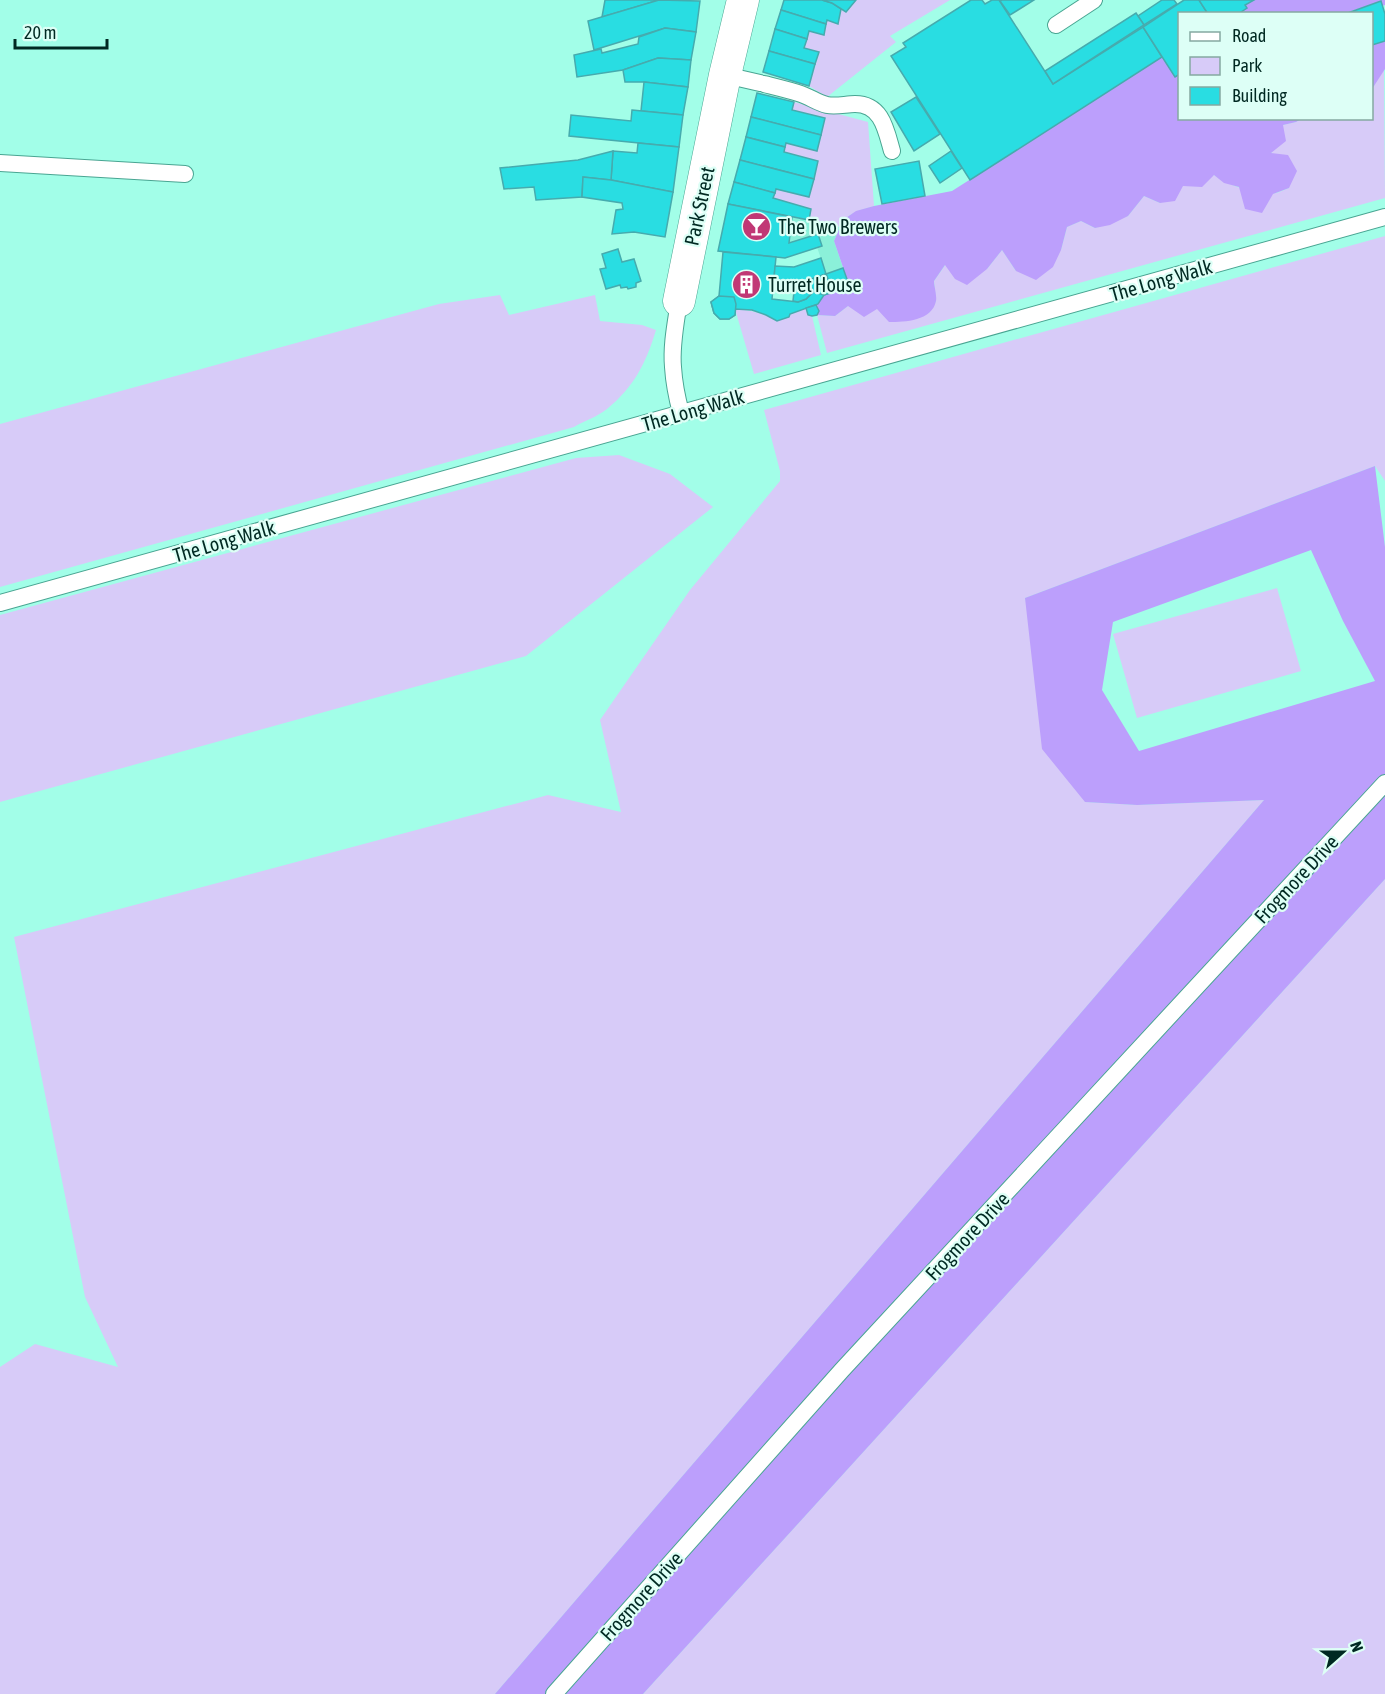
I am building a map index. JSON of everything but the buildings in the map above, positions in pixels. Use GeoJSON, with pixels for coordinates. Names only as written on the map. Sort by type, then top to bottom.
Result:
{"type":"FeatureCollection","features":[{"type":"Feature","properties":{"kind":"street","name":"Park Street"},"geometry":{"type":"LineString","coordinates":[[679,301],[725,75],[743,0]]}},
{"type":"Feature","properties":{"kind":"lane"},"geometry":{"type":"LineString","coordinates":[[1056,25],[1094,0]]}},
{"type":"Feature","properties":{"kind":"lane"},"geometry":{"type":"LineString","coordinates":[[725,75],[801,94],[826,105],[858,104],[870,107],[885,124],[892,151]]}},
{"type":"Feature","properties":{"kind":"lane"},"geometry":{"type":"LineString","coordinates":[[0,163],[185,174]]}},
{"type":"Feature","properties":{"kind":"lane","name":"The Long Walk"},"geometry":{"type":"LineString","coordinates":[[0,603],[1385,217]]}},
{"type":"Feature","properties":{"kind":"lane","name":"Park Street"},"geometry":{"type":"LineString","coordinates":[[679,301],[673,345],[673,366],[675,390],[681,413]]}},
{"type":"Feature","properties":{"kind":"lane","name":"Frogmore Drive"},"geometry":{"type":"LineString","coordinates":[[554,1694],[842,1371],[1385,783]]}},
{"type":"Feature","properties":{"kind":"shaded area"},"geometry":{"type":"Polygon","coordinates":[[[1254,0],[1385,0],[1385,5],[1382,6],[1381,2],[1348,12],[1240,12],[1245,5],[1254,0]]]}},
{"type":"Feature","properties":{"kind":"shaded area"},"geometry":{"type":"Polygon","coordinates":[[[1385,41],[1385,69],[1373,87],[1373,45],[1385,41]]]}},
{"type":"Feature","properties":{"kind":"shaded area"},"geometry":{"type":"Polygon","coordinates":[[[1162,57],[1175,77],[1178,75],[1178,120],[1299,120],[1283,125],[1286,141],[1271,153],[1288,155],[1297,171],[1289,188],[1273,194],[1262,213],[1245,209],[1239,187],[1224,183],[1214,175],[1202,187],[1183,186],[1175,201],[1160,203],[1144,196],[1128,216],[1110,225],[1095,228],[1081,221],[1067,227],[1061,250],[1053,267],[1036,280],[1016,271],[1002,250],[987,269],[967,285],[955,279],[945,265],[934,281],[936,301],[933,308],[929,313],[917,319],[889,322],[877,309],[864,317],[848,306],[835,316],[817,315],[819,311],[816,305],[831,288],[848,282],[834,241],[843,220],[856,211],[874,206],[952,191],[1162,57]]]}},
{"type":"Feature","properties":{"kind":"shaded area","name":"The Two Brewers"},"geometry":{"type":"Polygon","coordinates":[[[728,204],[840,227],[834,241],[843,268],[826,274],[817,247],[785,258],[718,251],[728,204]]]}},
{"type":"Feature","properties":{"kind":"shaded area"},"geometry":{"type":"Polygon","coordinates":[[[1375,466],[1385,547],[1385,879],[643,1694],[495,1694],[1264,800],[1137,805],[1085,802],[1042,749],[1025,598],[1375,466]],[[1311,550],[1113,622],[1102,690],[1139,751],[1375,681],[1343,621],[1311,550]]]}},
{"type":"Feature","properties":{"kind":"green space"},"geometry":{"type":"Polygon","coordinates":[[[856,0],[950,0],[890,36],[896,42],[827,97],[809,86],[819,53],[804,48],[809,31],[824,35],[827,20],[838,23],[841,9],[847,12],[856,0]]]}},
{"type":"Feature","properties":{"kind":"green space"},"geometry":{"type":"Polygon","coordinates":[[[1384,69],[1385,198],[827,353],[817,315],[835,316],[848,306],[929,313],[936,301],[934,281],[946,264],[987,269],[1002,250],[1016,271],[1061,250],[1067,227],[1081,221],[1095,228],[1128,216],[1144,196],[1160,203],[1183,185],[1214,175],[1234,186],[1256,192],[1272,194],[1289,188],[1271,154],[1283,125],[1299,120],[1373,120],[1373,87],[1384,69]]]}},
{"type":"Feature","properties":{"kind":"green space"},"geometry":{"type":"Polygon","coordinates":[[[794,102],[868,122],[874,206],[850,215],[840,227],[809,220],[811,209],[773,198],[776,189],[809,197],[818,162],[784,152],[786,143],[817,151],[825,119],[792,110],[794,102]]]}},
{"type":"Feature","properties":{"kind":"green space"},"geometry":{"type":"Polygon","coordinates":[[[1385,236],[1385,481],[1375,466],[1025,598],[1085,802],[1137,805],[1264,800],[495,1694],[0,1694],[0,1367],[35,1344],[118,1367],[85,1297],[14,937],[548,795],[621,812],[600,720],[690,590],[780,481],[780,471],[764,410],[1385,236]]]}},
{"type":"Feature","properties":{"kind":"green space"},"geometry":{"type":"Polygon","coordinates":[[[500,295],[509,315],[595,295],[600,321],[642,325],[656,330],[638,374],[625,392],[603,412],[574,427],[0,587],[0,424],[439,304],[500,295]]]}},
{"type":"Feature","properties":{"kind":"green space"},"geometry":{"type":"Polygon","coordinates":[[[806,308],[808,315],[812,316],[821,355],[754,374],[735,309],[757,312],[777,321],[806,308]]]}},
{"type":"Feature","properties":{"kind":"green space"},"geometry":{"type":"Polygon","coordinates":[[[619,455],[670,474],[713,507],[526,656],[0,802],[0,615],[576,458],[619,455]]]}},
{"type":"Feature","properties":{"kind":"green space"},"geometry":{"type":"Polygon","coordinates":[[[1277,588],[1301,671],[1137,718],[1113,634],[1277,588]]]}},
{"type":"Feature","properties":{"kind":"green space"},"geometry":{"type":"Polygon","coordinates":[[[1385,879],[1385,1694],[643,1694],[1385,879]]]}},
{"type":"Feature","properties":{"kind":"place","name":"The Two Brewers"},"geometry":{"type":"Point","coordinates":[757,226]}},
{"type":"Feature","properties":{"kind":"place","name":"Turret House"},"geometry":{"type":"Point","coordinates":[747,284]}}]}
